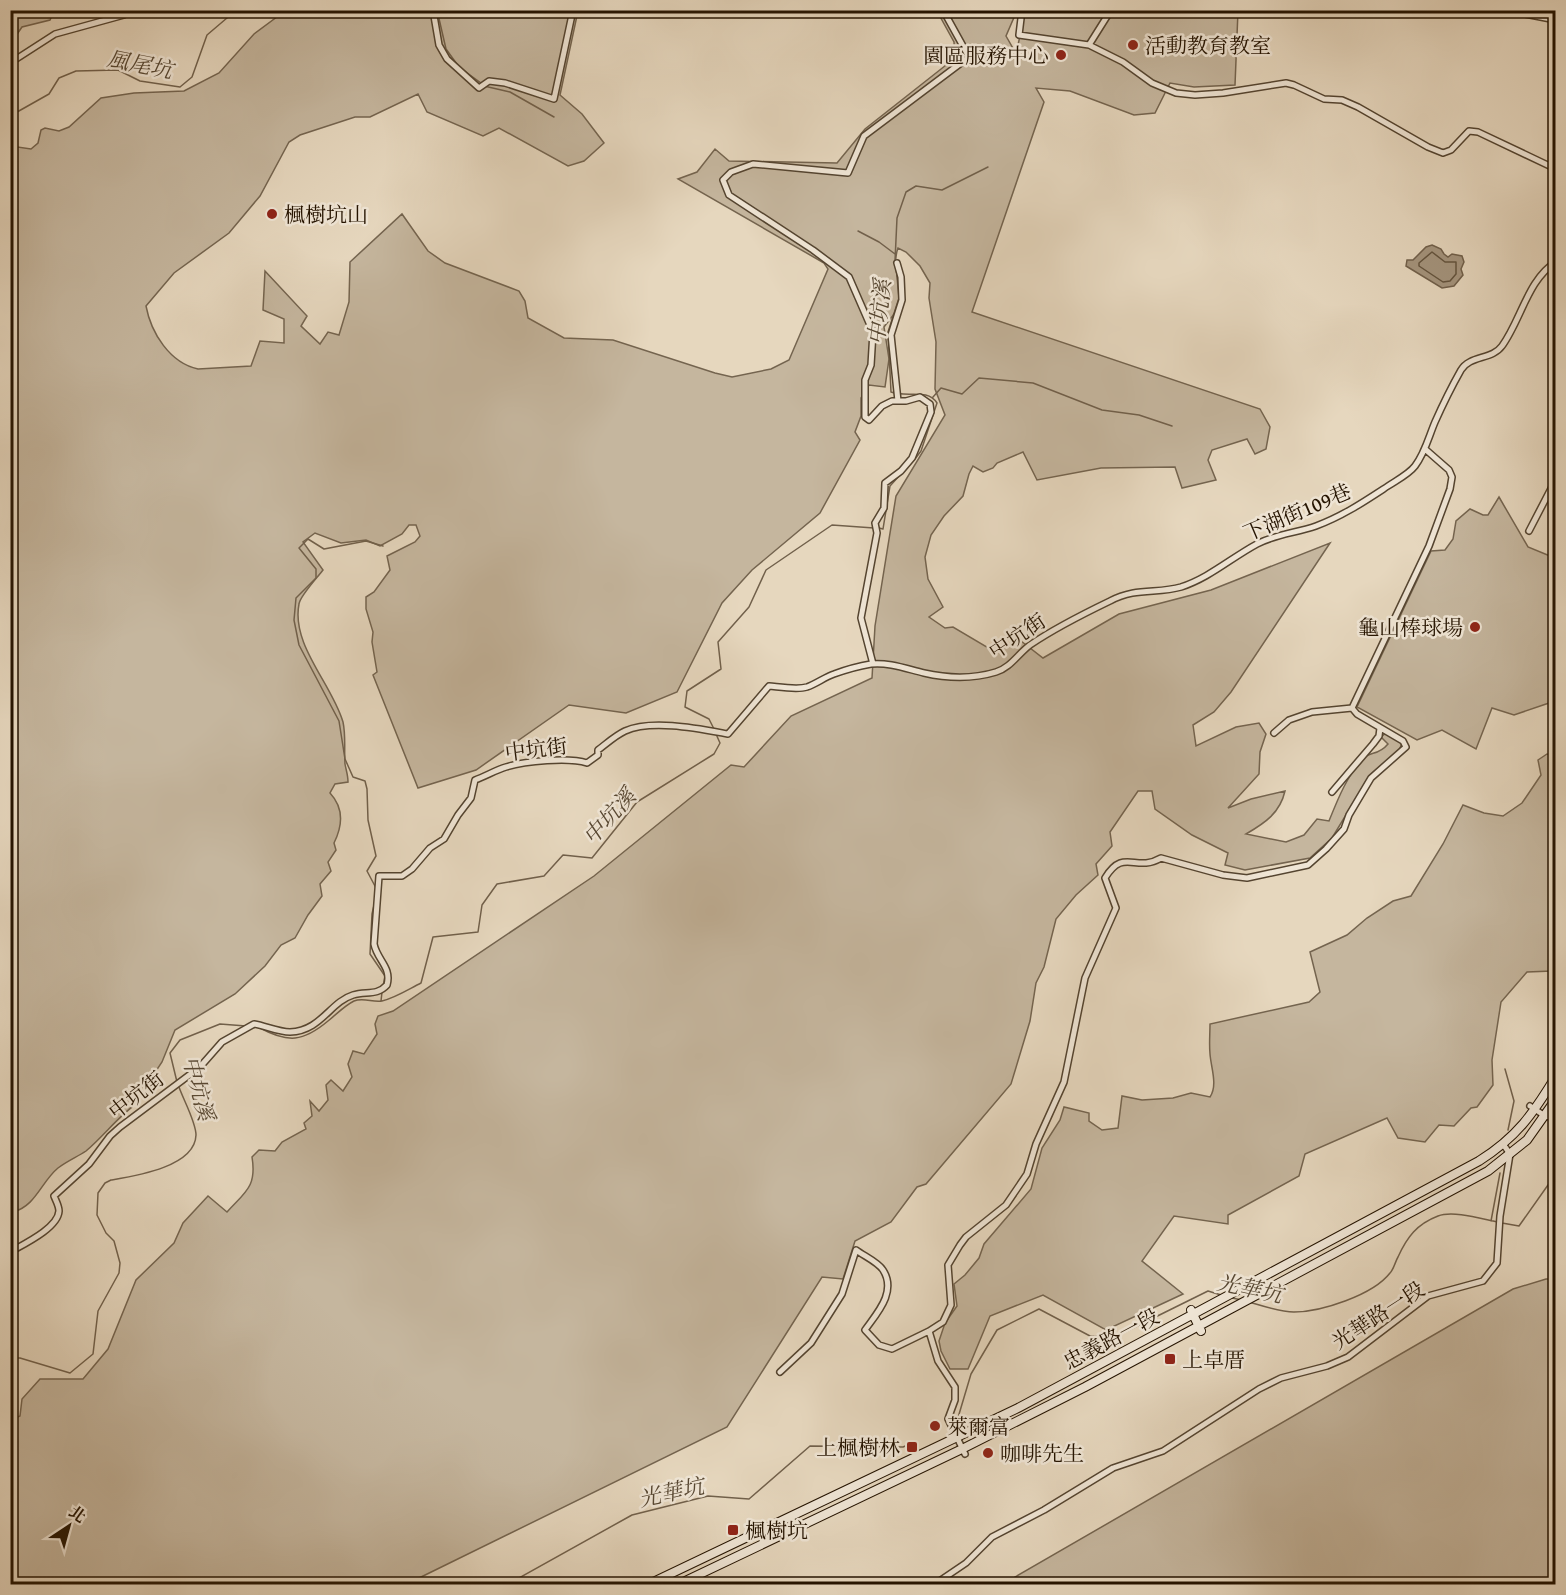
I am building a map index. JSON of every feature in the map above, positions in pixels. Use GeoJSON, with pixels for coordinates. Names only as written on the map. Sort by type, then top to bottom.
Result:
{"type":"FeatureCollection","features":[{"type":"Feature","properties":{"kind":"main road","name":"忠義路一段"},"geometry":{"type":"LineString","coordinates":[[649,1584],[772,1522],[1048,1393],[1192,1313],[1212,1305],[1479,1161],[1503,1144],[1556,1076]]}},
{"type":"Feature","properties":{"kind":"main road","name":"忠義路一段"},"geometry":{"type":"LineString","coordinates":[[679,1584],[780,1539],[963,1451],[1200,1329],[1488,1171],[1527,1140],[1556,1099]]}},
{"type":"Feature","properties":{"kind":"main road"},"geometry":{"type":"LineString","coordinates":[[1192,1313],[1200,1329]]}},
{"type":"Feature","properties":{"kind":"main road"},"geometry":{"type":"LineString","coordinates":[[772,1522],[780,1539]]}},
{"type":"Feature","properties":{"kind":"street"},"geometry":{"type":"LineString","coordinates":[[10,63],[55,34],[124,15],[130,10]]}},
{"type":"Feature","properties":{"kind":"street"},"geometry":{"type":"LineString","coordinates":[[433,10],[438,45],[447,59],[479,88],[489,81],[505,83],[554,99],[573,10]]}},
{"type":"Feature","properties":{"kind":"street"},"geometry":{"type":"LineString","coordinates":[[873,664],[861,618],[877,533],[875,523],[884,508],[885,483],[901,471],[912,458],[931,412],[929,402],[920,397],[897,396],[882,406],[869,420],[865,417],[865,380],[871,365],[873,332],[849,277],[813,250],[729,195],[723,180],[731,172],[753,164],[848,173],[864,136],[969,57],[943,10]]}},
{"type":"Feature","properties":{"kind":"street"},"geometry":{"type":"LineString","coordinates":[[1022,10],[1019,35],[1089,45],[1123,62],[1152,83],[1176,93],[1195,95],[1223,93],[1286,83],[1324,99],[1342,100],[1358,107],[1443,153],[1451,150],[1468,131],[1478,132],[1556,169]]}},
{"type":"Feature","properties":{"kind":"street"},"geometry":{"type":"LineString","coordinates":[[1089,45],[1111,10]]}},
{"type":"Feature","properties":{"kind":"street"},"geometry":{"type":"LineString","coordinates":[[1477,10],[1525,14],[1556,20]]}},
{"type":"Feature","properties":{"kind":"street","name":"下湖街109巷"},"geometry":{"type":"LineString","coordinates":[[1082,616],[1129,593],[1177,588],[1193,583],[1276,535],[1315,527],[1348,513],[1414,467],[1425,449],[1463,366],[1491,356],[1500,350],[1521,315],[1535,283],[1544,269],[1556,261]]}},
{"type":"Feature","properties":{"kind":"street"},"geometry":{"type":"LineString","coordinates":[[897,263],[901,277],[902,300],[891,335],[897,396]]}},
{"type":"Feature","properties":{"kind":"street"},"geometry":{"type":"LineString","coordinates":[[1352,708],[1429,546],[1450,489],[1452,477],[1449,470],[1425,449]]}},
{"type":"Feature","properties":{"kind":"street"},"geometry":{"type":"LineString","coordinates":[[1529,531],[1556,479]]}},
{"type":"Feature","properties":{"kind":"street","name":"中坑街"},"geometry":{"type":"LineString","coordinates":[[10,1252],[50,1227],[57,1218],[59,1209],[54,1196],[89,1164],[110,1136],[200,1067],[222,1042],[252,1026],[284,1032],[300,1030],[314,1025],[343,1000],[353,995],[382,990],[387,985],[388,974],[376,954],[374,944],[380,893],[379,876],[402,876],[412,869],[430,848],[444,839],[471,798],[475,780],[506,767],[577,760],[587,763],[598,755],[598,750],[625,731],[646,727],[680,725],[728,734],[769,686],[805,688],[834,674],[873,664],[955,677],[997,672],[1008,666],[1028,647],[1073,619],[1082,616]]}},
{"type":"Feature","properties":{"kind":"street"},"geometry":{"type":"LineString","coordinates":[[780,1372],[811,1343],[836,1304],[842,1294],[856,1250],[883,1270],[887,1285],[886,1300],[865,1330],[873,1340],[885,1348],[892,1349],[943,1322],[951,1305],[948,1264],[966,1237],[1006,1205],[1027,1174],[1036,1144],[1064,1083],[1085,978],[1116,908],[1106,885],[1105,878],[1108,872],[1114,864],[1121,861],[1150,864],[1161,858],[1223,875],[1247,878],[1308,865],[1344,829],[1348,815],[1371,778],[1406,747],[1403,741],[1357,714],[1352,708]]}},
{"type":"Feature","properties":{"kind":"street"},"geometry":{"type":"LineString","coordinates":[[1274,733],[1289,720],[1312,712],[1352,708]]}},
{"type":"Feature","properties":{"kind":"street"},"geometry":{"type":"LineString","coordinates":[[1332,792],[1379,736],[1380,728]]}},
{"type":"Feature","properties":{"kind":"street"},"geometry":{"type":"LineString","coordinates":[[1533,1108],[1545,1116],[1556,1118]]}},
{"type":"Feature","properties":{"kind":"street"},"geometry":{"type":"LineString","coordinates":[[1503,1144],[1510,1154]]}},
{"type":"Feature","properties":{"kind":"street","name":"光華路一段"},"geometry":{"type":"LineString","coordinates":[[935,1584],[966,1563],[992,1537],[1044,1510],[1113,1468],[1163,1451],[1258,1389],[1281,1378],[1327,1366],[1348,1357],[1428,1296],[1483,1281],[1497,1263],[1500,1216],[1510,1154]]}},
{"type":"Feature","properties":{"kind":"street"},"geometry":{"type":"LineString","coordinates":[[929,1331],[938,1360],[955,1387],[955,1400],[948,1419],[963,1451]]}},
{"type":"Feature","properties":{"kind":"shaded area"},"geometry":{"type":"Polygon","coordinates":[[[11,10],[54,11],[50,20],[22,27],[11,43],[11,10]]]}},
{"type":"Feature","properties":{"kind":"shaded area"},"geometry":{"type":"Polygon","coordinates":[[[1104,10],[1115,13],[1117,10],[1238,11],[1235,85],[1194,87],[1170,83],[1155,113],[1134,115],[1070,91],[1036,88],[1044,102],[972,312],[1260,409],[1270,427],[1266,449],[1255,454],[1247,439],[1212,450],[1208,460],[1216,480],[1182,488],[1175,467],[1101,468],[1037,480],[1023,452],[983,472],[973,466],[963,496],[944,516],[931,535],[925,557],[928,579],[943,607],[929,617],[945,628],[953,627],[995,652],[1021,641],[1043,658],[1119,614],[1211,590],[1330,543],[1231,692],[1214,712],[1193,725],[1196,746],[1236,727],[1259,723],[1266,734],[1260,752],[1259,774],[1228,808],[1251,799],[1285,791],[1283,799],[1271,817],[1246,834],[1286,842],[1304,835],[1317,819],[1329,821],[1358,764],[1388,744],[1381,737],[1386,733],[1402,743],[1398,753],[1369,777],[1332,838],[1310,858],[1245,870],[1225,865],[1228,853],[1192,835],[1155,809],[1152,791],[1138,791],[1110,832],[1112,846],[1096,864],[1098,875],[1076,895],[1056,919],[1044,967],[1036,983],[1030,1021],[1011,1084],[926,1184],[917,1187],[891,1222],[855,1241],[843,1279],[822,1277],[727,1427],[410,1584],[11,1584],[11,1420],[20,1416],[22,1399],[40,1379],[83,1379],[108,1349],[136,1280],[174,1243],[183,1223],[208,1196],[227,1212],[244,1194],[251,1182],[252,1157],[259,1150],[275,1151],[282,1142],[306,1129],[304,1123],[312,1116],[310,1101],[319,1111],[328,1100],[326,1085],[331,1080],[343,1091],[352,1077],[348,1064],[353,1051],[364,1054],[377,1034],[375,1024],[378,1016],[393,1011],[594,876],[731,765],[744,767],[791,716],[872,678],[875,626],[896,496],[945,415],[935,389],[936,342],[929,298],[930,283],[920,266],[906,252],[898,248],[896,262],[898,306],[884,327],[889,359],[885,387],[869,385],[861,398],[861,416],[855,432],[860,440],[820,513],[752,570],[722,603],[677,692],[626,713],[569,705],[476,770],[418,788],[373,675],[377,672],[372,642],[373,632],[366,609],[366,597],[374,592],[390,570],[387,556],[415,542],[420,536],[416,525],[409,525],[402,534],[380,546],[366,540],[341,543],[315,533],[303,542],[323,570],[300,601],[298,619],[307,649],[343,722],[348,779],[348,782],[335,784],[330,793],[338,805],[341,817],[334,843],[336,850],[328,862],[331,871],[320,884],[322,896],[295,938],[281,945],[265,966],[235,994],[175,1030],[162,1062],[156,1071],[142,1083],[140,1101],[86,1151],[58,1168],[27,1205],[13,1212],[14,1218],[11,1219],[10,184],[14,186],[17,181],[15,174],[17,168],[11,158],[11,146],[31,149],[38,143],[41,130],[45,128],[59,131],[69,127],[101,98],[134,93],[184,91],[219,73],[254,34],[285,11],[578,11],[560,95],[582,114],[604,143],[584,161],[568,166],[499,128],[483,136],[427,112],[418,94],[370,117],[355,117],[300,135],[289,142],[260,196],[229,233],[174,273],[146,306],[152,326],[171,354],[188,366],[198,369],[251,366],[260,341],[284,343],[284,319],[263,310],[265,271],[307,316],[301,326],[320,344],[328,332],[339,335],[349,302],[350,262],[402,214],[428,251],[445,263],[519,291],[525,301],[528,318],[564,338],[613,340],[732,377],[771,369],[789,360],[828,269],[824,263],[678,179],[697,172],[715,149],[729,161],[837,163],[865,129],[955,58],[954,42],[937,11],[1015,11],[1006,36],[1018,57],[1018,45],[1025,11],[1104,10]]]}},
{"type":"Feature","properties":{"kind":"shaded area","name":"龜山棒球場"},"geometry":{"type":"Polygon","coordinates":[[[1499,497],[1528,547],[1550,556],[1555,547],[1555,698],[1549,703],[1514,715],[1492,708],[1476,749],[1442,730],[1417,740],[1357,707],[1431,551],[1445,550],[1453,539],[1456,521],[1470,509],[1488,515],[1499,497]]]}},
{"type":"Feature","properties":{"kind":"shaded area"},"geometry":{"type":"Polygon","coordinates":[[[1547,754],[1555,756],[1555,964],[1552,971],[1527,972],[1501,1002],[1492,1060],[1493,1085],[1477,1107],[1471,1108],[1454,1126],[1439,1125],[1425,1142],[1398,1138],[1387,1118],[1305,1154],[1299,1176],[1228,1215],[1228,1224],[1174,1216],[1142,1261],[1183,1294],[1106,1330],[1043,1295],[990,1316],[968,1369],[950,1369],[939,1341],[945,1323],[957,1306],[954,1284],[979,1258],[984,1244],[1031,1189],[1042,1148],[1060,1120],[1064,1107],[1089,1113],[1089,1121],[1102,1130],[1118,1128],[1122,1096],[1142,1100],[1173,1098],[1191,1093],[1210,1097],[1214,1082],[1210,1024],[1309,1002],[1320,992],[1310,952],[1347,935],[1393,901],[1411,896],[1443,844],[1463,805],[1484,813],[1503,816],[1522,803],[1541,775],[1538,760],[1547,754]]]}},
{"type":"Feature","properties":{"kind":"shaded area"},"geometry":{"type":"Polygon","coordinates":[[[1546,1279],[1556,1279],[1555,1584],[1003,1584],[1513,1289],[1546,1279]]]}},
{"type":"Feature","properties":{"kind":"water"},"geometry":{"type":"Polygon","coordinates":[[[1432,245],[1441,249],[1448,257],[1452,254],[1462,256],[1463,275],[1454,286],[1442,288],[1406,266],[1407,260],[1413,260],[1426,247],[1432,245]]]}},
{"type":"Feature","properties":{"kind":"waterway","name":"風尾坑"},"geometry":{"type":"LineString","coordinates":[[10,116],[49,94],[59,78],[76,71],[118,70],[140,81],[180,87],[192,77],[207,35],[234,12],[240,10]]}},
{"type":"Feature","properties":{"kind":"waterway"},"geometry":{"type":"LineString","coordinates":[[437,10],[446,49],[459,67]]}},
{"type":"Feature","properties":{"kind":"waterway"},"geometry":{"type":"LineString","coordinates":[[463,70],[481,83]]}},
{"type":"Feature","properties":{"kind":"waterway"},"geometry":{"type":"LineString","coordinates":[[484,86],[510,92],[554,117]]}},
{"type":"Feature","properties":{"kind":"waterway","name":"中坑溪"},"geometry":{"type":"LineString","coordinates":[[895,261],[897,218],[906,192],[916,186],[942,190],[988,167]]}},
{"type":"Feature","properties":{"kind":"waterway"},"geometry":{"type":"LineString","coordinates":[[858,231],[895,254]]}},
{"type":"Feature","properties":{"kind":"waterway","name":"中坑溪"},"geometry":{"type":"LineString","coordinates":[[896,266],[899,298],[888,332],[891,392],[928,396],[937,403],[921,451],[915,459]]}},
{"type":"Feature","properties":{"kind":"waterway"},"geometry":{"type":"LineString","coordinates":[[933,397],[941,388],[962,394],[979,378],[1033,383],[1102,410],[1139,415],[1172,426]]}},
{"type":"Feature","properties":{"kind":"waterway","name":"中坑溪"},"geometry":{"type":"LineString","coordinates":[[879,528],[883,529],[890,486],[899,476]]}},
{"type":"Feature","properties":{"kind":"waterway","name":"中坑溪"},"geometry":{"type":"LineString","coordinates":[[714,729],[709,719],[685,707],[687,691],[721,669],[718,642],[749,607],[766,570],[832,525],[874,528]]}},
{"type":"Feature","properties":{"kind":"waterway"},"geometry":{"type":"LineString","coordinates":[[376,888],[367,871],[376,856],[368,820],[365,781],[353,777],[345,759],[339,721],[299,645],[294,620],[296,598],[316,578],[316,569],[299,548],[308,539],[324,549],[366,541],[383,546]]}},
{"type":"Feature","properties":{"kind":"waterway","name":"中坑溪"},"geometry":{"type":"LineString","coordinates":[[260,1028],[287,1038],[303,1036],[319,1028],[354,1001],[382,1001],[421,983],[433,937],[478,932],[482,905],[497,884],[544,876],[563,855],[592,858],[637,802],[714,754],[720,743],[716,734]]}},
{"type":"Feature","properties":{"kind":"waterway"},"geometry":{"type":"LineString","coordinates":[[375,901],[370,954],[385,976],[383,987]]}},
{"type":"Feature","properties":{"kind":"waterway","name":"中坑溪"},"geometry":{"type":"LineString","coordinates":[[381,1001],[382,992]]}},
{"type":"Feature","properties":{"kind":"waterway","name":"中坑溪"},"geometry":{"type":"LineString","coordinates":[[177,1082],[170,1053],[180,1040],[220,1024],[246,1026]]}},
{"type":"Feature","properties":{"kind":"waterway"},"geometry":{"type":"LineString","coordinates":[[1505,1069],[1514,1101],[1508,1130]]}},
{"type":"Feature","properties":{"kind":"waterway","name":"中坑溪"},"geometry":{"type":"LineString","coordinates":[[10,1358],[20,1358],[70,1373],[93,1354],[98,1311],[119,1273],[120,1263],[114,1241],[106,1233],[97,1215],[98,1193],[105,1183],[111,1180],[134,1176],[175,1162],[186,1155],[193,1146],[196,1135],[192,1117],[179,1087]]}},
{"type":"Feature","properties":{"kind":"waterway"},"geometry":{"type":"LineString","coordinates":[[1491,1221],[1500,1173]]}},
{"type":"Feature","properties":{"kind":"waterway","name":"光華坑"},"geometry":{"type":"LineString","coordinates":[[1502,1223],[1519,1226],[1548,1185],[1556,1180]]}},
{"type":"Feature","properties":{"kind":"waterway","name":"光華坑"},"geometry":{"type":"LineString","coordinates":[[1249,1302],[1294,1312],[1318,1309],[1346,1301],[1382,1281],[1393,1270],[1409,1237],[1418,1227],[1431,1219],[1451,1214],[1497,1222]]}},
{"type":"Feature","properties":{"kind":"waterway","name":"光華坑"},"geometry":{"type":"LineString","coordinates":[[957,1421],[971,1374],[997,1330],[1039,1309],[1090,1336],[1115,1337],[1208,1291],[1221,1295]]}},
{"type":"Feature","properties":{"kind":"waterway","name":"光華坑"},"geometry":{"type":"LineString","coordinates":[[1232,1298],[1242,1300]]}},
{"type":"Feature","properties":{"kind":"waterway","name":"光華坑"},"geometry":{"type":"LineString","coordinates":[[508,1584],[632,1515],[708,1496],[749,1499],[810,1446],[903,1447],[910,1444]]}},
{"type":"Feature","properties":{"kind":"place","name":"活動教育教室"},"geometry":{"type":"Point","coordinates":[1133,45]}},
{"type":"Feature","properties":{"kind":"place","name":"園區服務中心"},"geometry":{"type":"Point","coordinates":[1061,55]}},
{"type":"Feature","properties":{"kind":"place","name":"楓樹坑山"},"geometry":{"type":"Point","coordinates":[272,214]}},
{"type":"Feature","properties":{"kind":"place","name":"龜山棒球場"},"geometry":{"type":"Point","coordinates":[1475,627]}},
{"type":"Feature","properties":{"kind":"place","name":"上卓厝"},"geometry":{"type":"Point","coordinates":[1170,1359]}},
{"type":"Feature","properties":{"kind":"place","name":"萊爾富"},"geometry":{"type":"Point","coordinates":[935,1426]}},
{"type":"Feature","properties":{"kind":"place","name":"上楓樹林"},"geometry":{"type":"Point","coordinates":[912,1447]}},
{"type":"Feature","properties":{"kind":"place","name":"咖啡先生"},"geometry":{"type":"Point","coordinates":[988,1453]}},
{"type":"Feature","properties":{"kind":"place","name":"楓樹坑"},"geometry":{"type":"Point","coordinates":[733,1530]}}]}
